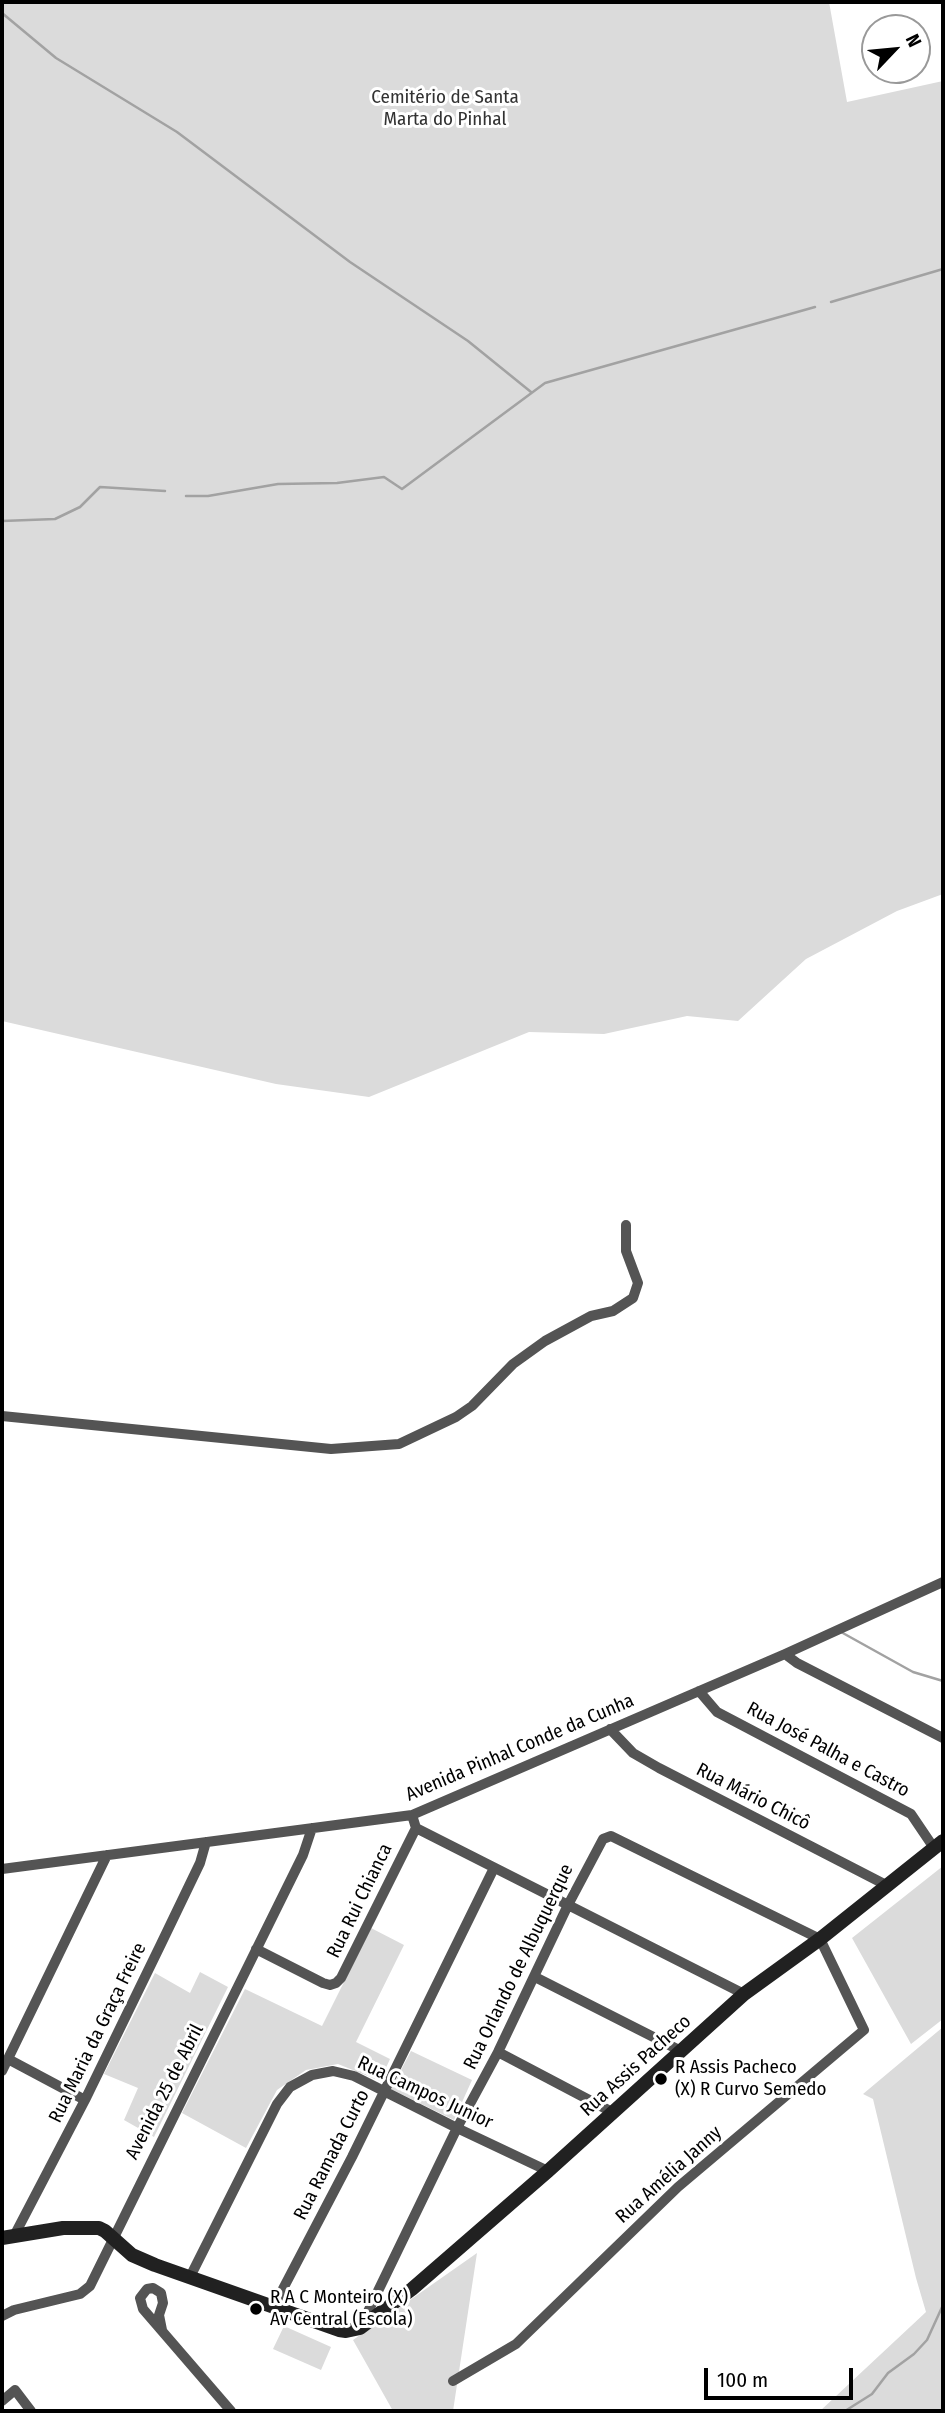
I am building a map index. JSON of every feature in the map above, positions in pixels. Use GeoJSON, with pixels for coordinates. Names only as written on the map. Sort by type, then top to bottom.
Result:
{"type":"FeatureCollection","features":[{"type":"Feature","properties":{"kind":"street"},"geometry":{"type":"LineString","coordinates":[[2,1416],[331,1449],[399,1444],[456,1417],[471,1406],[513,1364],[545,1341],[590,1316],[613,1311],[633,1298],[638,1283],[626,1251],[626,1225]]}},
{"type":"Feature","properties":{"kind":"street","name":"Avenida Pinhal Conde da Cunha"},"geometry":{"type":"LineString","coordinates":[[2,1869],[412,1815],[785,1654],[943,1582]]}},
{"type":"Feature","properties":{"kind":"street"},"geometry":{"type":"LineString","coordinates":[[785,1654],[797,1663],[943,1738]]}},
{"type":"Feature","properties":{"kind":"street","name":"Rua José Palha e Castro"},"geometry":{"type":"LineString","coordinates":[[699,1691],[717,1712],[911,1814],[939,1844]]}},
{"type":"Feature","properties":{"kind":"street","name":"Rua Mário Chicô"},"geometry":{"type":"LineString","coordinates":[[610,1729],[633,1753],[659,1768],[888,1886]]}},
{"type":"Feature","properties":{"kind":"street"},"geometry":{"type":"LineString","coordinates":[[412,1815],[416,1828],[744,1994]]}},
{"type":"Feature","properties":{"kind":"street","name":"Avenida 25 de Abril"},"geometry":{"type":"LineString","coordinates":[[2,2316],[14,2310],[58,2301],[85,2291],[90,2286],[303,1855],[312,1828]]}},
{"type":"Feature","properties":{"kind":"street","name":"Rua Rui Chianca"},"geometry":{"type":"LineString","coordinates":[[256,1949],[323,1983],[336,1983],[341,1978],[416,1828]]}},
{"type":"Feature","properties":{"kind":"street","name":"Rua Orlando de Albuquerque"},"geometry":{"type":"LineString","coordinates":[[360,2328],[603,1839],[611,1836],[820,1939]]}},
{"type":"Feature","properties":{"kind":"street","name":"Rua Maria da Graça Freire"},"geometry":{"type":"LineString","coordinates":[[8,2237],[85,2100],[200,1863],[206,1842]]}},
{"type":"Feature","properties":{"kind":"street","name":"Rua Assis Pacheco"},"geometry":{"type":"LineString","coordinates":[[360,2328],[412,2289],[548,2171],[744,1994],[820,1939],[939,1844]]}},
{"type":"Feature","properties":{"kind":"street"},"geometry":{"type":"LineString","coordinates":[[2,2071],[107,1855]]}},
{"type":"Feature","properties":{"kind":"street","name":"Rua Ramada Curto"},"geometry":{"type":"LineString","coordinates":[[274,2306],[494,1868]]}},
{"type":"Feature","properties":{"kind":"street","name":"Rua Amélia Janny"},"geometry":{"type":"LineString","coordinates":[[453,2381],[516,2344],[678,2187],[864,2030],[820,1939]]}},
{"type":"Feature","properties":{"kind":"street"},"geometry":{"type":"LineString","coordinates":[[535,1977],[679,2050]]}},
{"type":"Feature","properties":{"kind":"street"},"geometry":{"type":"LineString","coordinates":[[498,2052],[612,2112]]}},
{"type":"Feature","properties":{"kind":"street"},"geometry":{"type":"LineString","coordinates":[[8,2059],[85,2100]]}},
{"type":"Feature","properties":{"kind":"street","name":"Rua Campos Junior"},"geometry":{"type":"LineString","coordinates":[[190,2277],[277,2104],[290,2087],[312,2075],[332,2071],[354,2076],[457,2129],[548,2171]]}},
{"type":"Feature","properties":{"kind":"street"},"geometry":{"type":"LineString","coordinates":[[8,2237],[84,2227],[99,2228],[132,2255],[339,2330],[360,2328]]}},
{"type":"Feature","properties":{"kind":"street"},"geometry":{"type":"LineString","coordinates":[[162,2330],[231,2411]]}},
{"type":"Feature","properties":{"kind":"street"},"geometry":{"type":"LineString","coordinates":[[2,2400],[15,2390],[31,2411]]}},
{"type":"Feature","properties":{"kind":"green space","name":"Cemitério de Santa Marta do Pinhal"},"geometry":{"type":"Polygon","coordinates":[[[2,2],[829,2],[847,102],[943,81],[943,894],[897,911],[806,959],[738,1021],[687,1016],[604,1034],[529,1032],[369,1097],[276,1084],[2,1021],[2,2]]]}},
{"type":"Feature","properties":{"kind":"green space"},"geometry":{"type":"Polygon","coordinates":[[[943,1866],[943,2019],[911,2044],[852,1938],[943,1866]]]}},
{"type":"Feature","properties":{"kind":"green space"},"geometry":{"type":"Polygon","coordinates":[[[371,1928],[404,1945],[356,2042],[390,2059],[380,2081],[338,2064],[306,2070],[277,2090],[246,2148],[182,2113],[245,1989],[322,2026],[371,1928]]]}},
{"type":"Feature","properties":{"kind":"green space"},"geometry":{"type":"Polygon","coordinates":[[[200,1972],[228,1987],[154,2137],[124,2120],[138,2088],[104,2074],[155,1973],[190,1993],[200,1972]]]}},
{"type":"Feature","properties":{"kind":"green space"},"geometry":{"type":"Polygon","coordinates":[[[943,2027],[943,2411],[820,2411],[926,2312],[873,2099],[863,2094],[943,2027]]]}},
{"type":"Feature","properties":{"kind":"green space"},"geometry":{"type":"Polygon","coordinates":[[[411,2051],[472,2080],[454,2120],[391,2089],[411,2051]]]}},
{"type":"Feature","properties":{"kind":"green space"},"geometry":{"type":"Polygon","coordinates":[[[477,2253],[453,2411],[393,2411],[353,2340],[477,2253]]]}},
{"type":"Feature","properties":{"kind":"green space"},"geometry":{"type":"Polygon","coordinates":[[[284,2326],[331,2347],[321,2370],[273,2349],[284,2326]]]}},
{"type":"Feature","properties":{"kind":"waterway"},"geometry":{"type":"LineString","coordinates":[[2,13],[56,58],[177,132],[350,262],[468,341],[531,392]]}},
{"type":"Feature","properties":{"kind":"waterway"},"geometry":{"type":"LineString","coordinates":[[831,302],[943,269]]}},
{"type":"Feature","properties":{"kind":"waterway"},"geometry":{"type":"LineString","coordinates":[[186,496],[208,496],[278,484],[337,483],[384,477],[402,489],[545,383],[815,307]]}},
{"type":"Feature","properties":{"kind":"waterway"},"geometry":{"type":"LineString","coordinates":[[2,521],[55,519],[80,507],[100,487],[165,491]]}},
{"type":"Feature","properties":{"kind":"waterway"},"geometry":{"type":"LineString","coordinates":[[841,1632],[913,1672],[943,1681]]}},
{"type":"Feature","properties":{"kind":"waterway"},"geometry":{"type":"LineString","coordinates":[[845,2411],[872,2394],[888,2373],[914,2354],[927,2340],[943,2305]]}},
{"type":"Feature","properties":{"kind":"place","name":"R Assis Pacheco (X) R Curvo Semedo"},"geometry":{"type":"Point","coordinates":[661,2079]}},
{"type":"Feature","properties":{"kind":"place","name":"R A C Monteiro (X) Av Central (Escola)"},"geometry":{"type":"Point","coordinates":[256,2309]}}]}
